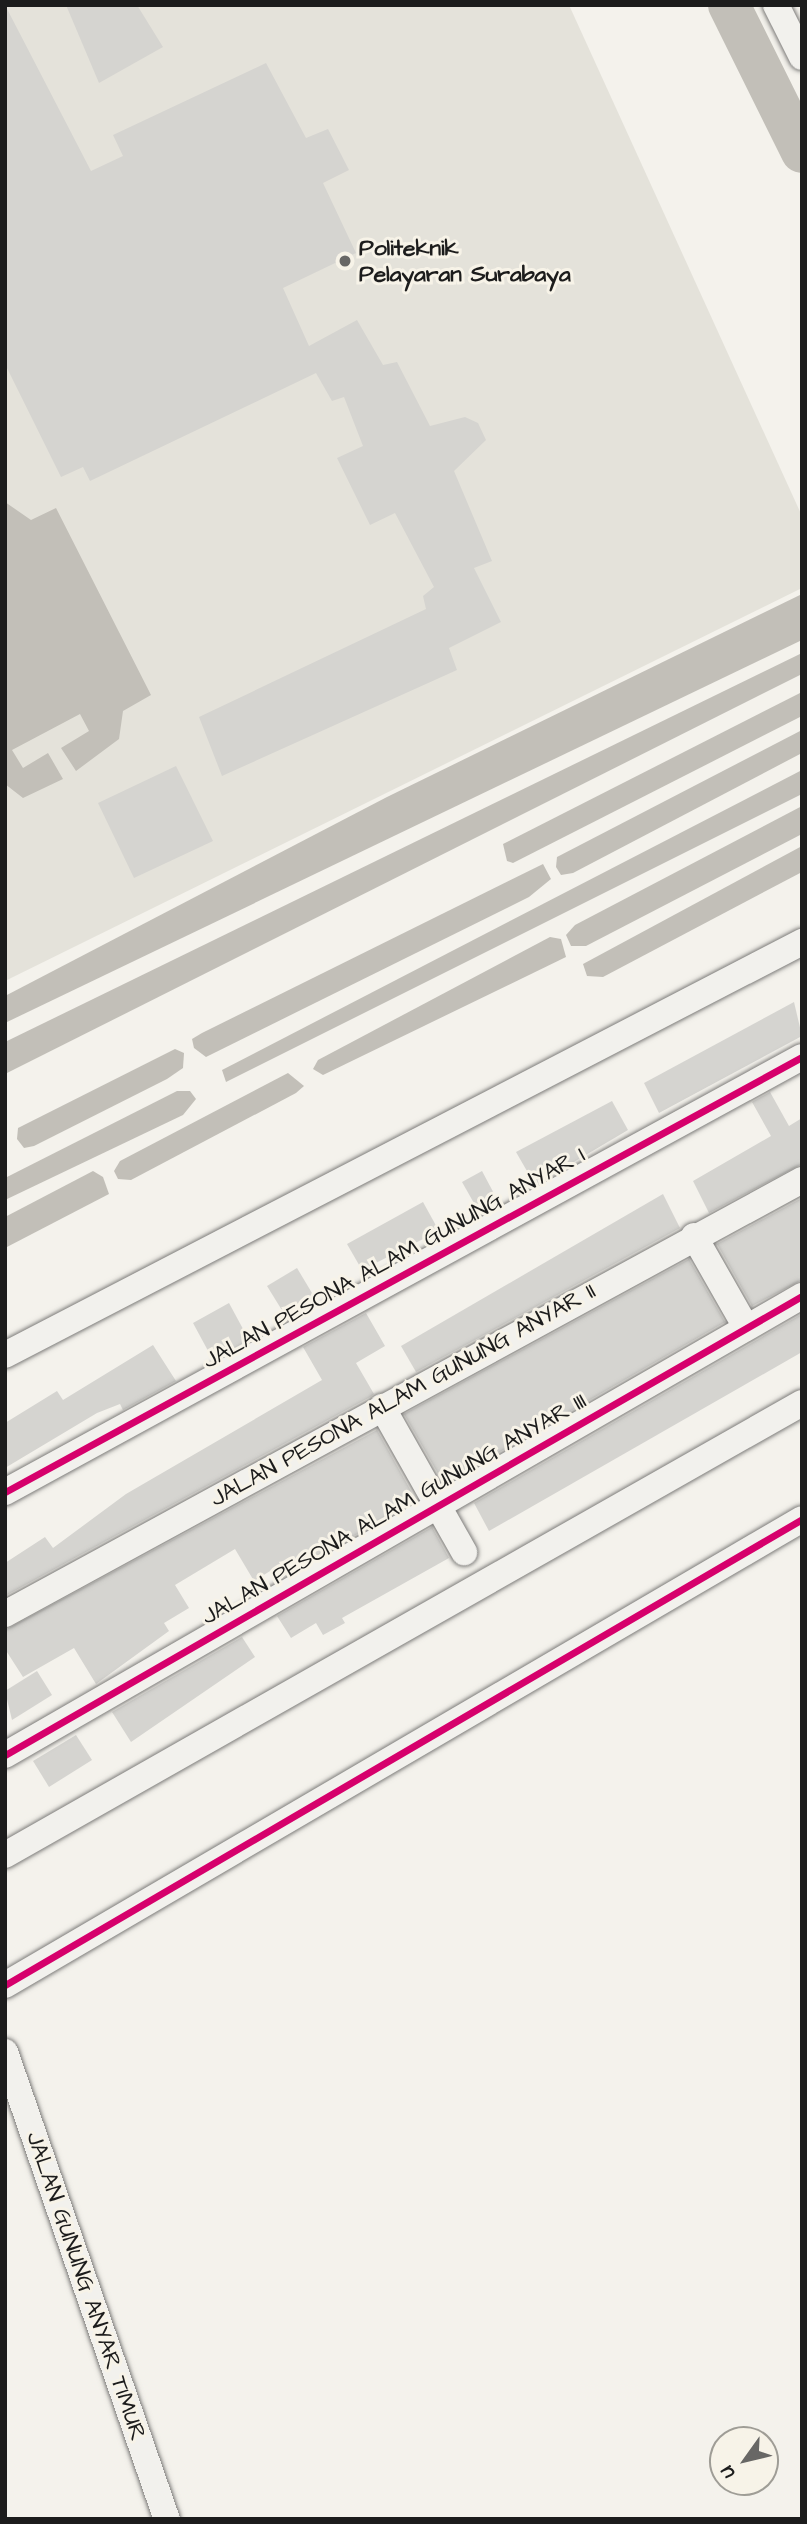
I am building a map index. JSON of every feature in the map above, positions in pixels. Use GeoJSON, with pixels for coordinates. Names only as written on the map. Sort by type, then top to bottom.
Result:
{"type":"FeatureCollection","features":[{"type":"Feature","properties":{"kind":"street"},"geometry":{"type":"LineString","coordinates":[[776,5],[802,57]]}},
{"type":"Feature","properties":{"kind":"street"},"geometry":{"type":"LineString","coordinates":[[5,1355],[802,942]]}},
{"type":"Feature","properties":{"kind":"street","name":"JALAN PESONA ALAM GUNUNG ANYAR I"},"geometry":{"type":"LineString","coordinates":[[5,1492],[802,1057]]}},
{"type":"Feature","properties":{"kind":"street","name":"JALAN PESONA ALAM GUNUNG ANYAR II"},"geometry":{"type":"LineString","coordinates":[[5,1614],[694,1236],[802,1180]]}},
{"type":"Feature","properties":{"kind":"street"},"geometry":{"type":"LineString","coordinates":[[694,1236],[746,1327]]}},
{"type":"Feature","properties":{"kind":"street","name":"JALAN PESONA ALAM GUNUNG ANYAR III"},"geometry":{"type":"LineString","coordinates":[[5,1755],[802,1296]]}},
{"type":"Feature","properties":{"kind":"street"},"geometry":{"type":"LineString","coordinates":[[5,1855],[802,1403]]}},
{"type":"Feature","properties":{"kind":"street"},"geometry":{"type":"LineString","coordinates":[[382,1407],[464,1552]]}},
{"type":"Feature","properties":{"kind":"street"},"geometry":{"type":"LineString","coordinates":[[5,1985],[802,1519]]}},
{"type":"Feature","properties":{"kind":"street","name":"JALAN GUNUNG ANYAR TIMUR"},"geometry":{"type":"LineString","coordinates":[[5,2052],[167,2519]]}},
{"type":"Feature","properties":{"kind":"shaded area","name":"Politeknik Pelayaran Surabaya"},"geometry":{"type":"Polygon","coordinates":[[[5,5],[569,5],[802,516],[802,588],[5,981],[5,5]]]}},
{"type":"Feature","properties":{"kind":"shaded area"},"geometry":{"type":"Polygon","coordinates":[[[5,502],[31,520],[56,508],[151,695],[123,711],[119,739],[76,771],[61,748],[89,731],[80,714],[12,750],[23,768],[48,753],[63,779],[23,798],[5,784],[5,502]]]}},
{"type":"Feature","properties":{"kind":"shaded area"},"geometry":{"type":"Polygon","coordinates":[[[802,594],[802,640],[5,1023],[5,996],[387,797],[802,594]]]}},
{"type":"Feature","properties":{"kind":"shaded area"},"geometry":{"type":"Polygon","coordinates":[[[802,653],[802,674],[5,1074],[5,1042],[802,653]]]}},
{"type":"Feature","properties":{"kind":"shaded area"},"geometry":{"type":"Polygon","coordinates":[[[802,692],[802,716],[513,863],[507,861],[503,844],[802,692]]]}},
{"type":"Feature","properties":{"kind":"shaded area"},"geometry":{"type":"Polygon","coordinates":[[[802,730],[802,753],[573,873],[561,875],[556,867],[557,857],[802,730]]]}},
{"type":"Feature","properties":{"kind":"shaded area"},"geometry":{"type":"Polygon","coordinates":[[[802,770],[802,794],[226,1082],[222,1070],[802,770]]]}},
{"type":"Feature","properties":{"kind":"shaded area"},"geometry":{"type":"Polygon","coordinates":[[[802,806],[802,834],[586,946],[571,946],[566,935],[575,925],[802,806]]]}},
{"type":"Feature","properties":{"kind":"shaded area"},"geometry":{"type":"Polygon","coordinates":[[[802,846],[802,872],[603,977],[587,976],[583,964],[802,846]]]}},
{"type":"Feature","properties":{"kind":"shaded area"},"geometry":{"type":"Polygon","coordinates":[[[543,864],[551,879],[529,897],[206,1057],[194,1048],[192,1039],[202,1033],[543,864]]]}},
{"type":"Feature","properties":{"kind":"shaded area"},"geometry":{"type":"Polygon","coordinates":[[[550,937],[561,939],[566,957],[323,1075],[313,1069],[318,1060],[550,937]]]}},
{"type":"Feature","properties":{"kind":"shaded area"},"geometry":{"type":"Polygon","coordinates":[[[175,1049],[184,1053],[183,1068],[167,1079],[34,1146],[24,1148],[17,1139],[18,1128],[175,1049]]]}},
{"type":"Feature","properties":{"kind":"shaded area"},"geometry":{"type":"Polygon","coordinates":[[[288,1073],[304,1086],[296,1093],[131,1180],[118,1179],[114,1171],[120,1161],[288,1073]]]}},
{"type":"Feature","properties":{"kind":"shaded area"},"geometry":{"type":"Polygon","coordinates":[[[177,1091],[190,1091],[196,1099],[183,1115],[5,1200],[5,1178],[177,1091]]]}},
{"type":"Feature","properties":{"kind":"shaded area"},"geometry":{"type":"Polygon","coordinates":[[[93,1171],[103,1177],[109,1194],[5,1248],[5,1217],[93,1171]]]}},
{"type":"Feature","properties":{"kind":"building"},"geometry":{"type":"Polygon","coordinates":[[[5,5],[91,171],[123,156],[113,135],[266,63],[306,138],[328,129],[349,170],[323,183],[356,253],[283,288],[309,346],[357,320],[383,365],[397,362],[430,426],[465,417],[478,423],[486,440],[454,471],[492,561],[474,568],[501,622],[449,648],[457,670],[222,776],[199,717],[426,609],[423,596],[434,587],[395,513],[370,525],[337,458],[363,446],[344,397],[332,401],[316,373],[90,481],[83,467],[61,477],[5,364],[5,5]]]}},
{"type":"Feature","properties":{"kind":"building"},"geometry":{"type":"Polygon","coordinates":[[[66,5],[137,5],[163,47],[99,83],[66,5]]]}},
{"type":"Feature","properties":{"kind":"building"},"geometry":{"type":"Polygon","coordinates":[[[176,766],[213,841],[134,878],[98,803],[176,766]]]}},
{"type":"Feature","properties":{"kind":"building"},"geometry":{"type":"Polygon","coordinates":[[[794,1002],[802,1036],[659,1113],[644,1083],[794,1002]]]}},
{"type":"Feature","properties":{"kind":"building"},"geometry":{"type":"Polygon","coordinates":[[[770,1092],[789,1126],[802,1118],[802,1164],[709,1213],[693,1181],[771,1136],[752,1102],[770,1092]]]}},
{"type":"Feature","properties":{"kind":"building"},"geometry":{"type":"Polygon","coordinates":[[[612,1101],[628,1130],[535,1185],[516,1152],[612,1101]]]}},
{"type":"Feature","properties":{"kind":"building"},"geometry":{"type":"Polygon","coordinates":[[[482,1171],[498,1201],[479,1212],[462,1182],[482,1171]]]}},
{"type":"Feature","properties":{"kind":"building"},"geometry":{"type":"Polygon","coordinates":[[[663,1194],[680,1228],[416,1372],[401,1346],[663,1194]]]}},
{"type":"Feature","properties":{"kind":"building"},"geometry":{"type":"Polygon","coordinates":[[[802,1198],[802,1280],[752,1306],[717,1244],[802,1198]]]}},
{"type":"Feature","properties":{"kind":"building"},"geometry":{"type":"Polygon","coordinates":[[[423,1202],[439,1231],[362,1270],[347,1244],[423,1202]]]}},
{"type":"Feature","properties":{"kind":"building"},"geometry":{"type":"Polygon","coordinates":[[[689,1259],[725,1322],[444,1484],[404,1414],[689,1259]]]}},
{"type":"Feature","properties":{"kind":"building"},"geometry":{"type":"Polygon","coordinates":[[[297,1268],[318,1303],[288,1320],[267,1286],[297,1268]]]}},
{"type":"Feature","properties":{"kind":"building"},"geometry":{"type":"Polygon","coordinates":[[[229,1303],[249,1340],[213,1360],[193,1323],[229,1303]]]}},
{"type":"Feature","properties":{"kind":"building"},"geometry":{"type":"Polygon","coordinates":[[[366,1313],[385,1346],[356,1363],[374,1394],[5,1596],[5,1563],[45,1537],[53,1548],[126,1494],[322,1380],[303,1347],[366,1313]]]}},
{"type":"Feature","properties":{"kind":"building"},"geometry":{"type":"Polygon","coordinates":[[[802,1314],[802,1352],[489,1531],[474,1503],[802,1314]]]}},
{"type":"Feature","properties":{"kind":"building"},"geometry":{"type":"Polygon","coordinates":[[[153,1345],[176,1381],[123,1410],[120,1404],[97,1413],[5,1468],[5,1423],[57,1391],[63,1400],[153,1345]]]}},
{"type":"Feature","properties":{"kind":"building"},"geometry":{"type":"Polygon","coordinates":[[[377,1430],[416,1500],[288,1574],[283,1563],[254,1581],[235,1549],[175,1585],[189,1608],[164,1623],[169,1631],[96,1684],[74,1648],[23,1677],[5,1649],[5,1630],[377,1430]]]}},
{"type":"Feature","properties":{"kind":"building"},"geometry":{"type":"Polygon","coordinates":[[[432,1527],[449,1558],[342,1618],[345,1623],[323,1635],[316,1623],[291,1638],[277,1616],[432,1527]]]}},
{"type":"Feature","properties":{"kind":"building"},"geometry":{"type":"Polygon","coordinates":[[[242,1637],[255,1657],[131,1742],[112,1712],[242,1637]]]}},
{"type":"Feature","properties":{"kind":"building"},"geometry":{"type":"Polygon","coordinates":[[[37,1671],[52,1695],[12,1720],[5,1691],[37,1671]]]}},
{"type":"Feature","properties":{"kind":"building"},"geometry":{"type":"Polygon","coordinates":[[[76,1735],[92,1760],[49,1787],[33,1761],[76,1735]]]}},
{"type":"Feature","properties":{"kind":"waterway"},"geometry":{"type":"LineString","coordinates":[[729,5],[802,152]]}},
{"type":"Feature","properties":{"kind":"cycle path"},"geometry":{"type":"LineString","coordinates":[[5,1492],[802,1057]]}},
{"type":"Feature","properties":{"kind":"cycle path"},"geometry":{"type":"LineString","coordinates":[[5,1755],[802,1296]]}},
{"type":"Feature","properties":{"kind":"cycle path"},"geometry":{"type":"LineString","coordinates":[[5,1985],[802,1519]]}},
{"type":"Feature","properties":{"kind":"place","name":"Politeknik Pelayaran Surabaya"},"geometry":{"type":"Point","coordinates":[345,261]}}]}
